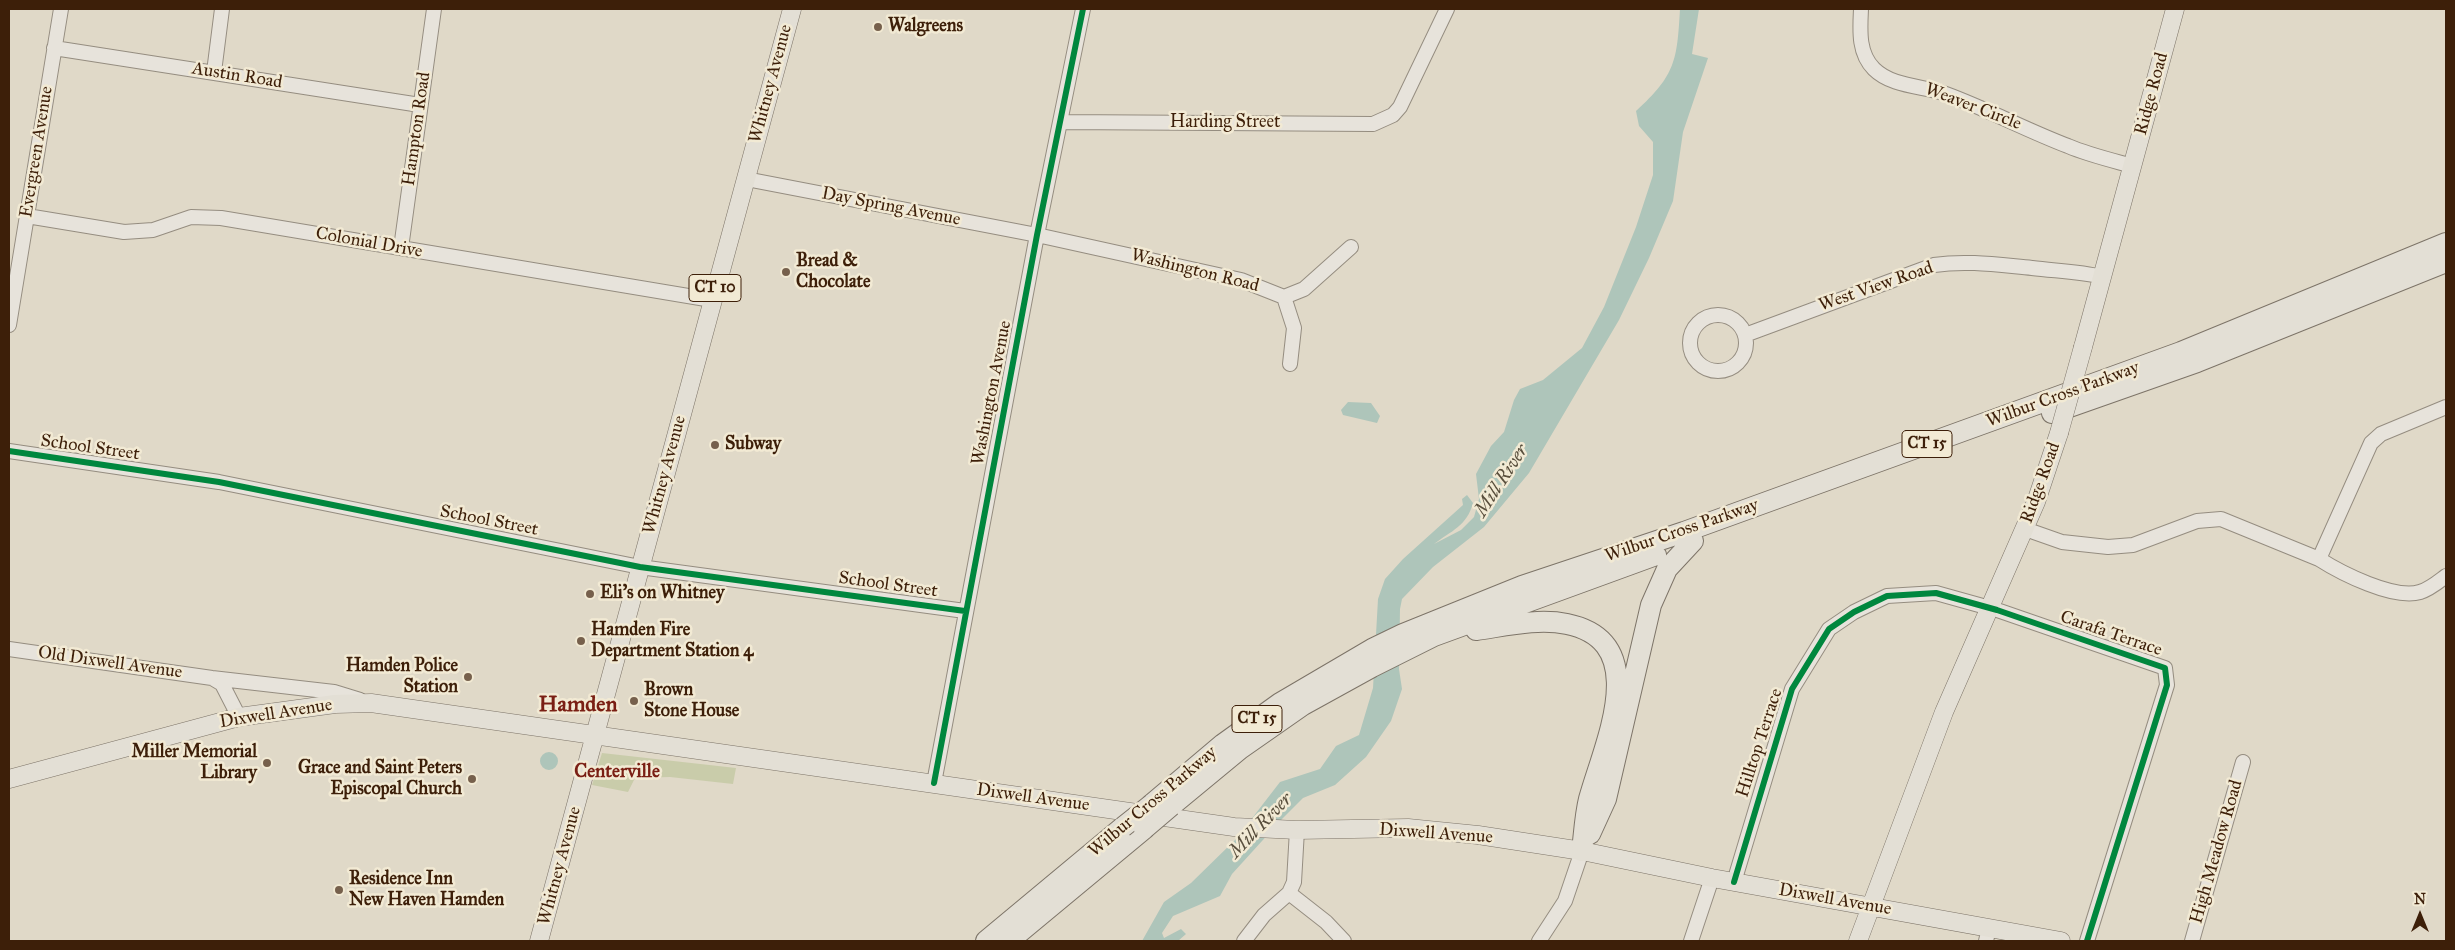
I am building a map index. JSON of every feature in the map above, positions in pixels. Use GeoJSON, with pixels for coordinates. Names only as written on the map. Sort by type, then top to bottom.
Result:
{"type":"FeatureCollection","features":[{"type":"Feature","properties":{"kind":"highway","name":"Wilbur Cross Parkway"},"geometry":{"type":"LineString","coordinates":[[986,941],[1123,827],[1161,805],[1372,658],[1522,586],[1684,532],[2181,352],[2446,243]]}},
{"type":"Feature","properties":{"kind":"highway","name":"Wilbur Cross Parkway"},"geometry":{"type":"LineString","coordinates":[[1403,643],[1434,636],[1694,541],[2197,362],[2446,262]]}},
{"type":"Feature","properties":{"kind":"highway"},"geometry":{"type":"LineString","coordinates":[[1582,851],[1606,799],[1651,605],[1667,570],[1694,541]]}},
{"type":"Feature","properties":{"kind":"highway"},"geometry":{"type":"LineString","coordinates":[[1434,636],[1528,624],[1566,624],[1592,633],[1608,649],[1617,668],[1615,713],[1589,802],[1582,851]]}},
{"type":"Feature","properties":{"kind":"highway","name":"Wilbur Cross Parkway"},"geometry":{"type":"LineString","coordinates":[[1009,941],[1144,829],[1161,805]]}},
{"type":"Feature","properties":{"kind":"main road","name":"Whitney Avenue"},"geometry":{"type":"LineString","coordinates":[[539,941],[792,9]]}},
{"type":"Feature","properties":{"kind":"main road","name":"Ridge Road"},"geometry":{"type":"LineString","coordinates":[[1858,941],[1941,721],[1988,608],[2042,488],[2083,347],[2175,9]]}},
{"type":"Feature","properties":{"kind":"main road","name":"Dixwell Avenue"},"geometry":{"type":"LineString","coordinates":[[9,779],[239,717],[335,704],[371,703],[1241,827],[1297,830],[1408,828],[1442,830],[1582,851],[1712,878],[1872,906],[1987,935],[2061,941]]}},
{"type":"Feature","properties":{"kind":"street","name":"Evergreen Avenue"},"geometry":{"type":"LineString","coordinates":[[9,325],[61,9]]}},
{"type":"Feature","properties":{"kind":"street"},"geometry":{"type":"LineString","coordinates":[[214,72],[222,9]]}},
{"type":"Feature","properties":{"kind":"street","name":"Hampton Road"},"geometry":{"type":"LineString","coordinates":[[401,248],[434,9]]}},
{"type":"Feature","properties":{"kind":"street","name":"Washington Avenue"},"geometry":{"type":"LineString","coordinates":[[934,783],[1037,235],[1083,9]]}},
{"type":"Feature","properties":{"kind":"street","name":"Harding Street"},"geometry":{"type":"LineString","coordinates":[[1060,122],[1372,124],[1389,118],[1404,100],[1447,9]]}},
{"type":"Feature","properties":{"kind":"street","name":"Weaver Circle"},"geometry":{"type":"LineString","coordinates":[[1861,9],[1862,48],[1867,62],[1876,71],[1889,78],[1943,92],[1975,104],[2076,149],[2133,166]]}},
{"type":"Feature","properties":{"kind":"street","name":"Austin Road"},"geometry":{"type":"LineString","coordinates":[[54,48],[420,105]]}},
{"type":"Feature","properties":{"kind":"street","name":"Day Spring Avenue"},"geometry":{"type":"LineString","coordinates":[[746,179],[1037,235]]}},
{"type":"Feature","properties":{"kind":"street","name":"Colonial Drive"},"geometry":{"type":"LineString","coordinates":[[27,216],[124,232],[153,230],[191,217],[221,218],[712,300]]}},
{"type":"Feature","properties":{"kind":"street","name":"Washington Road"},"geometry":{"type":"LineString","coordinates":[[1037,235],[1241,280],[1284,297]]}},
{"type":"Feature","properties":{"kind":"street"},"geometry":{"type":"LineString","coordinates":[[1290,364],[1294,328],[1284,297],[1304,290],[1351,247]]}},
{"type":"Feature","properties":{"kind":"street","name":"West View Road"},"geometry":{"type":"LineString","coordinates":[[1745,335],[1934,265],[1955,262],[2080,273],[2102,277]]}},
{"type":"Feature","properties":{"kind":"street"},"geometry":{"type":"LineString","coordinates":[[1710,316],[1727,317],[1735,321],[1745,335],[1745,350],[1742,358],[1727,370],[1716,371],[1704,368],[1693,357],[1690,349],[1692,333],[1703,320],[1710,316]]}},
{"type":"Feature","properties":{"kind":"street"},"geometry":{"type":"LineString","coordinates":[[2319,559],[2371,443],[2381,434],[2446,407]]}},
{"type":"Feature","properties":{"kind":"street","name":"School Street"},"geometry":{"type":"LineString","coordinates":[[9,451],[219,482],[640,567],[965,611]]}},
{"type":"Feature","properties":{"kind":"street"},"geometry":{"type":"LineString","coordinates":[[2025,529],[2062,542],[2108,547],[2133,545],[2197,521],[2221,519],[2319,559],[2343,574],[2375,586],[2405,593],[2418,593],[2431,588],[2446,576]]}},
{"type":"Feature","properties":{"kind":"street","name":"Carafa Terrace"},"geometry":{"type":"LineString","coordinates":[[1887,596],[1936,593],[1988,608],[2165,668],[2167,685],[2087,941]]}},
{"type":"Feature","properties":{"kind":"street","name":"Hilltop Terrace"},"geometry":{"type":"LineString","coordinates":[[1734,882],[1792,689],[1829,629],[1854,612],[1887,596]]}},
{"type":"Feature","properties":{"kind":"street","name":"Old Dixwell Avenue"},"geometry":{"type":"LineString","coordinates":[[9,649],[212,678],[334,692],[371,703]]}},
{"type":"Feature","properties":{"kind":"street"},"geometry":{"type":"LineString","coordinates":[[212,678],[222,684],[239,717]]}},
{"type":"Feature","properties":{"kind":"street","name":"High Meadow Road"},"geometry":{"type":"LineString","coordinates":[[2192,941],[2243,762]]}},
{"type":"Feature","properties":{"kind":"street"},"geometry":{"type":"LineString","coordinates":[[1244,941],[1264,915],[1289,893],[1294,882],[1297,830]]}},
{"type":"Feature","properties":{"kind":"street"},"geometry":{"type":"LineString","coordinates":[[1539,941],[1565,901],[1582,851]]}},
{"type":"Feature","properties":{"kind":"street"},"geometry":{"type":"LineString","coordinates":[[1691,941],[1712,878]]}},
{"type":"Feature","properties":{"kind":"street"},"geometry":{"type":"LineString","coordinates":[[1289,893],[1326,922],[1344,941]]}},
{"type":"Feature","properties":{"kind":"green space"},"geometry":{"type":"Polygon","coordinates":[[[602,753],[736,768],[733,784],[670,777],[635,778],[628,792],[592,785],[602,753]]]}},
{"type":"Feature","properties":{"kind":"water","name":"Mill River"},"geometry":{"type":"Polygon","coordinates":[[[1680,9],[1699,9],[1692,54],[1708,58],[1683,132],[1673,201],[1649,258],[1619,320],[1529,473],[1484,527],[1433,567],[1402,599],[1400,609],[1399,669],[1402,689],[1391,721],[1366,757],[1335,785],[1303,798],[1282,819],[1232,874],[1220,896],[1173,916],[1162,933],[1164,938],[1181,929],[1186,934],[1178,941],[1142,941],[1164,902],[1191,883],[1236,839],[1280,782],[1320,769],[1336,746],[1359,735],[1373,688],[1378,599],[1385,579],[1403,559],[1463,505],[1462,499],[1467,495],[1473,503],[1463,523],[1434,544],[1461,530],[1474,517],[1479,499],[1476,474],[1491,446],[1504,432],[1514,400],[1520,389],[1543,380],[1582,348],[1604,307],[1636,227],[1653,175],[1653,142],[1639,126],[1636,111],[1659,87],[1672,66],[1680,9]]]}},
{"type":"Feature","properties":{"kind":"water"},"geometry":{"type":"Polygon","coordinates":[[[1348,402],[1371,403],[1380,416],[1377,423],[1343,415],[1341,410],[1348,402]]]}},
{"type":"Feature","properties":{"kind":"water"},"geometry":{"type":"Polygon","coordinates":[[[549,752],[555,755],[558,761],[555,767],[549,770],[543,767],[540,761],[543,755],[549,752]]]}},
{"type":"Feature","properties":{"kind":"cycle path"},"geometry":{"type":"LineString","coordinates":[[934,783],[1037,235],[1083,9]]}},
{"type":"Feature","properties":{"kind":"cycle path"},"geometry":{"type":"LineString","coordinates":[[9,451],[219,482],[640,567],[965,611]]}},
{"type":"Feature","properties":{"kind":"cycle path"},"geometry":{"type":"LineString","coordinates":[[1734,882],[1792,689],[1829,629],[1854,612],[1887,596],[1936,593],[1997,610],[2165,668],[2167,685],[2087,941]]}},
{"type":"Feature","properties":{"kind":"place","name":"Walgreens"},"geometry":{"type":"Point","coordinates":[878,27]}},
{"type":"Feature","properties":{"kind":"place","name":"Bread & Chocolate"},"geometry":{"type":"Point","coordinates":[786,272]}},
{"type":"Feature","properties":{"kind":"place","name":"Subway"},"geometry":{"type":"Point","coordinates":[715,445]}},
{"type":"Feature","properties":{"kind":"place","name":"Eli's on Whitney"},"geometry":{"type":"Point","coordinates":[590,594]}},
{"type":"Feature","properties":{"kind":"place","name":"Hamden Fire Department Station 4"},"geometry":{"type":"Point","coordinates":[581,641]}},
{"type":"Feature","properties":{"kind":"place","name":"Hamden Police Station"},"geometry":{"type":"Point","coordinates":[468,677]}},
{"type":"Feature","properties":{"kind":"place","name":"Brown Stone House"},"geometry":{"type":"Point","coordinates":[634,701]}},
{"type":"Feature","properties":{"kind":"place","name":"Miller Memorial Library"},"geometry":{"type":"Point","coordinates":[267,763]}},
{"type":"Feature","properties":{"kind":"place","name":"Grace and Saint Peters Episcopal Church"},"geometry":{"type":"Point","coordinates":[472,779]}},
{"type":"Feature","properties":{"kind":"place","name":"Residence Inn New Haven Hamden"},"geometry":{"type":"Point","coordinates":[339,890]}},
{"type":"Feature","properties":{"kind":"district","name":"Hamden"},"geometry":{"type":"Point","coordinates":[578,706]}},
{"type":"Feature","properties":{"kind":"district","name":"Centerville"},"geometry":{"type":"Point","coordinates":[617,772]}}]}
